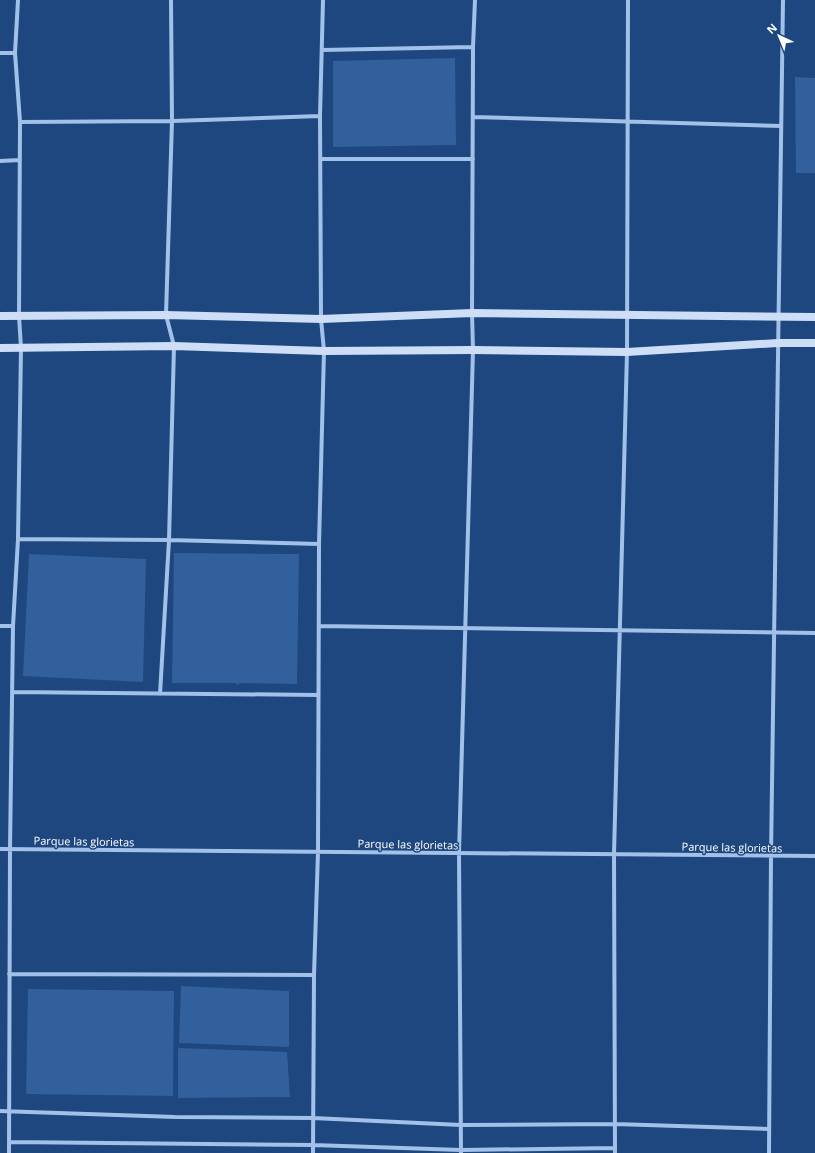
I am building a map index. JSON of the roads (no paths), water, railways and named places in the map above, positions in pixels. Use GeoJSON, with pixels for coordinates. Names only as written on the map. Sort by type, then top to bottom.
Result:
{"type":"FeatureCollection","features":[{"type":"Feature","properties":{"kind":"street"},"geometry":{"type":"LineString","coordinates":[[9,1153],[12,692],[13,626],[18,539],[21,348],[19,316],[20,122],[15,53],[18,0]]}},
{"type":"Feature","properties":{"kind":"street"},"geometry":{"type":"LineString","coordinates":[[160,694],[169,540],[174,346],[166,315],[172,120],[171,0]]}},
{"type":"Feature","properties":{"kind":"street"},"geometry":{"type":"LineString","coordinates":[[313,1153],[314,975],[318,852],[319,544],[324,351],[321,319],[320,159],[323,0]]}},
{"type":"Feature","properties":{"kind":"street"},"geometry":{"type":"LineString","coordinates":[[461,1152],[460,853],[473,350],[473,47],[475,0]]}},
{"type":"Feature","properties":{"kind":"street"},"geometry":{"type":"LineString","coordinates":[[10,1142],[313,1145],[461,1152],[615,1151],[614,854],[627,352],[628,0]]}},
{"type":"Feature","properties":{"kind":"street"},"geometry":{"type":"LineString","coordinates":[[769,1153],[771,856],[783,0]]}},
{"type":"Feature","properties":{"kind":"street"},"geometry":{"type":"LineString","coordinates":[[322,50],[473,47]]}},
{"type":"Feature","properties":{"kind":"street"},"geometry":{"type":"LineString","coordinates":[[0,53],[15,53]]}},
{"type":"Feature","properties":{"kind":"street"},"geometry":{"type":"LineString","coordinates":[[20,122],[320,116]]}},
{"type":"Feature","properties":{"kind":"street"},"geometry":{"type":"LineString","coordinates":[[473,117],[781,126]]}},
{"type":"Feature","properties":{"kind":"street"},"geometry":{"type":"LineString","coordinates":[[320,159],[473,159]]}},
{"type":"Feature","properties":{"kind":"street"},"geometry":{"type":"LineString","coordinates":[[0,161],[20,160]]}},
{"type":"Feature","properties":{"kind":"street"},"geometry":{"type":"LineString","coordinates":[[0,316],[166,315],[321,319],[472,313],[815,317]]}},
{"type":"Feature","properties":{"kind":"street"},"geometry":{"type":"LineString","coordinates":[[0,348],[174,346],[324,351],[473,350],[627,352],[778,343],[815,344]]}},
{"type":"Feature","properties":{"kind":"street"},"geometry":{"type":"LineString","coordinates":[[18,539],[169,540],[319,544]]}},
{"type":"Feature","properties":{"kind":"street"},"geometry":{"type":"LineString","coordinates":[[0,626],[13,626]]}},
{"type":"Feature","properties":{"kind":"street"},"geometry":{"type":"LineString","coordinates":[[319,626],[815,634]]}},
{"type":"Feature","properties":{"kind":"street"},"geometry":{"type":"LineString","coordinates":[[12,692],[318,695]]}},
{"type":"Feature","properties":{"kind":"street","name":"Parque las glorietas"},"geometry":{"type":"LineString","coordinates":[[0,849],[815,856]]}},
{"type":"Feature","properties":{"kind":"street"},"geometry":{"type":"LineString","coordinates":[[9,974],[314,975]]}},
{"type":"Feature","properties":{"kind":"street"},"geometry":{"type":"LineString","coordinates":[[0,1111],[175,1117],[313,1118],[461,1125],[615,1124],[769,1129]]}}]}
